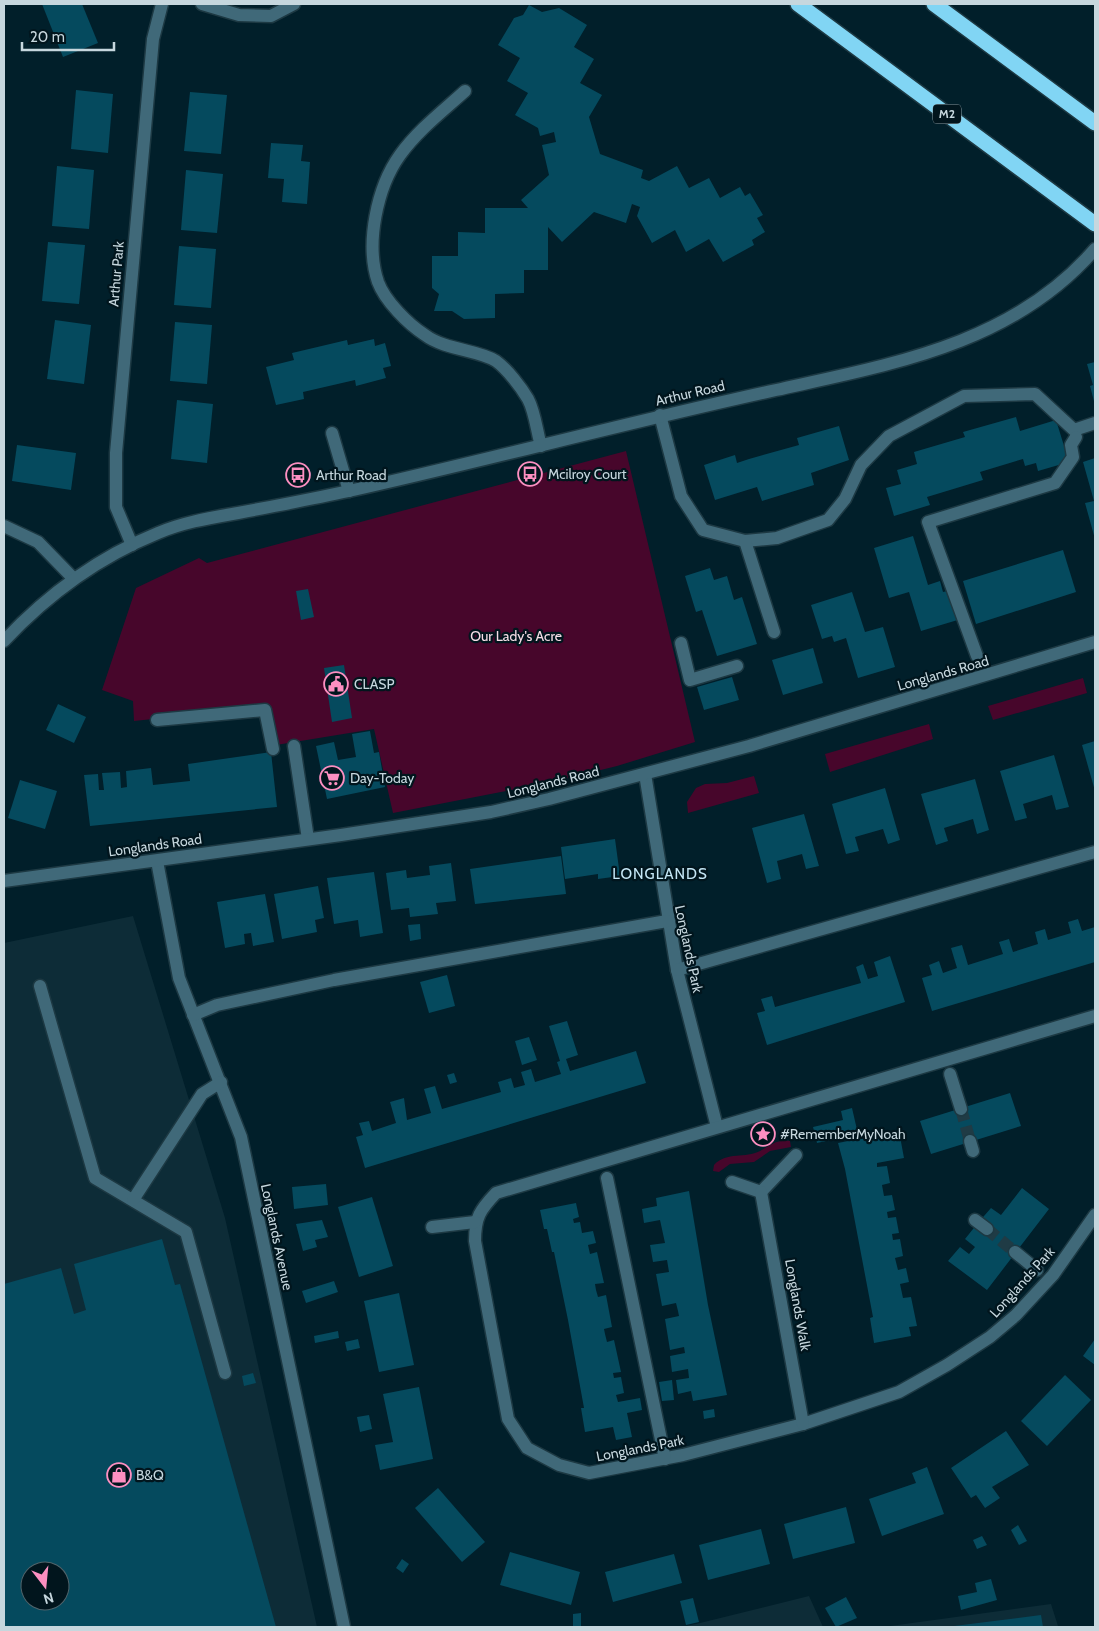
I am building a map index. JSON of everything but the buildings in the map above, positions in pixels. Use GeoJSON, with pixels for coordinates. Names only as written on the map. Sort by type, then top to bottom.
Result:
{"type":"FeatureCollection","features":[{"type":"Feature","properties":{"kind":"highway","name":"M2"},"geometry":{"type":"LineString","coordinates":[[798,4],[1095,224]]}},
{"type":"Feature","properties":{"kind":"highway"},"geometry":{"type":"LineString","coordinates":[[934,4],[1095,123]]}},
{"type":"Feature","properties":{"kind":"street","name":"Arthur Park"},"geometry":{"type":"LineString","coordinates":[[132,545],[116,507],[116,453],[153,39],[162,4]]}},
{"type":"Feature","properties":{"kind":"street"},"geometry":{"type":"LineString","coordinates":[[202,4],[239,15],[271,16],[294,4]]}},
{"type":"Feature","properties":{"kind":"street"},"geometry":{"type":"LineString","coordinates":[[465,91],[424,127],[401,154],[388,175],[375,216],[373,244],[378,282],[398,312],[426,336],[442,344],[495,361],[528,399],[542,446]]}},
{"type":"Feature","properties":{"kind":"street","name":"Arthur Road"},"geometry":{"type":"LineString","coordinates":[[4,641],[73,578],[132,545],[182,523],[349,491],[542,446],[660,416],[888,365],[975,336],[1032,307],[1095,249]]}},
{"type":"Feature","properties":{"kind":"street"},"geometry":{"type":"LineString","coordinates":[[660,416],[681,496],[703,530],[745,541],[777,538],[828,520],[845,499],[860,465],[889,436],[964,396],[1036,394],[1074,430],[1095,424]]}},
{"type":"Feature","properties":{"kind":"street"},"geometry":{"type":"LineString","coordinates":[[332,433],[349,491]]}},
{"type":"Feature","properties":{"kind":"street"},"geometry":{"type":"LineString","coordinates":[[977,656],[928,522],[1055,484],[1073,458],[1071,444],[1076,437]]}},
{"type":"Feature","properties":{"kind":"street"},"geometry":{"type":"LineString","coordinates":[[4,526],[38,542],[73,578]]}},
{"type":"Feature","properties":{"kind":"street"},"geometry":{"type":"LineString","coordinates":[[745,541],[774,632]]}},
{"type":"Feature","properties":{"kind":"street","name":"Longlands Road"},"geometry":{"type":"LineString","coordinates":[[4,880],[157,861],[491,812],[644,774],[768,740],[1095,642]]}},
{"type":"Feature","properties":{"kind":"street"},"geometry":{"type":"LineString","coordinates":[[681,643],[690,680],[737,666]]}},
{"type":"Feature","properties":{"kind":"street"},"geometry":{"type":"LineString","coordinates":[[157,720],[265,710],[273,749]]}},
{"type":"Feature","properties":{"kind":"street"},"geometry":{"type":"LineString","coordinates":[[294,746],[308,839]]}},
{"type":"Feature","properties":{"kind":"street","name":"Longlands Park"},"geometry":{"type":"LineString","coordinates":[[644,774],[667,922],[677,970],[717,1127]]}},
{"type":"Feature","properties":{"kind":"street"},"geometry":{"type":"LineString","coordinates":[[677,970],[1095,852]]}},
{"type":"Feature","properties":{"kind":"street","name":"Longlands Avenue"},"geometry":{"type":"LineString","coordinates":[[157,861],[179,978],[241,1137],[344,1627]]}},
{"type":"Feature","properties":{"kind":"street"},"geometry":{"type":"LineString","coordinates":[[193,1015],[217,1005],[334,980],[667,922]]}},
{"type":"Feature","properties":{"kind":"street"},"geometry":{"type":"LineString","coordinates":[[40,986],[95,1178],[186,1232],[225,1373]]}},
{"type":"Feature","properties":{"kind":"street"},"geometry":{"type":"LineString","coordinates":[[432,1227],[475,1222],[483,1207],[496,1193],[1095,1016]]}},
{"type":"Feature","properties":{"kind":"street"},"geometry":{"type":"LineString","coordinates":[[950,1074],[961,1108]]}},
{"type":"Feature","properties":{"kind":"street"},"geometry":{"type":"LineString","coordinates":[[133,1200],[202,1094],[221,1082]]}},
{"type":"Feature","properties":{"kind":"street"},"geometry":{"type":"LineString","coordinates":[[732,1182],[761,1192],[796,1155]]}},
{"type":"Feature","properties":{"kind":"street"},"geometry":{"type":"LineString","coordinates":[[607,1178],[665,1459]]}},
{"type":"Feature","properties":{"kind":"street","name":"Longlands Walk"},"geometry":{"type":"LineString","coordinates":[[761,1192],[803,1424]]}},
{"type":"Feature","properties":{"kind":"street","name":"Longlands Park"},"geometry":{"type":"LineString","coordinates":[[475,1222],[475,1241],[508,1419],[527,1448],[559,1466],[589,1473],[665,1459],[803,1424],[900,1392],[990,1338],[1016,1315],[1052,1275],[1095,1215]]}},
{"type":"Feature","properties":{"kind":"street"},"geometry":{"type":"LineString","coordinates":[[975,1220],[987,1229]]}},
{"type":"Feature","properties":{"kind":"street"},"geometry":{"type":"LineString","coordinates":[[1014,1252],[1037,1270]]}},
{"type":"Feature","properties":{"kind":"shaded area"},"geometry":{"type":"Polygon","coordinates":[[[133,916],[225,1218],[317,1627],[4,1627],[4,943],[133,916]]]}},
{"type":"Feature","properties":{"kind":"shaded area"},"geometry":{"type":"Polygon","coordinates":[[[809,1596],[823,1627],[681,1627],[696,1624],[809,1596]]]}},
{"type":"Feature","properties":{"kind":"shaded area"},"geometry":{"type":"Polygon","coordinates":[[[1051,1604],[1058,1626],[1061,1627],[883,1627],[1051,1604]]]}},
{"type":"Feature","properties":{"kind":"green space","name":"Our Lady's Acre"},"geometry":{"type":"Polygon","coordinates":[[[626,451],[695,742],[617,766],[548,783],[393,813],[374,729],[276,745],[268,707],[134,721],[133,701],[102,690],[136,588],[199,558],[207,563],[626,451]]]}},
{"type":"Feature","properties":{"kind":"green space"},"geometry":{"type":"Polygon","coordinates":[[[1083,678],[1087,693],[993,720],[988,706],[1083,678]]]}},
{"type":"Feature","properties":{"kind":"green space"},"geometry":{"type":"Polygon","coordinates":[[[929,724],[933,739],[830,772],[825,754],[929,724]]]}},
{"type":"Feature","properties":{"kind":"green space"},"geometry":{"type":"Polygon","coordinates":[[[754,776],[759,793],[688,813],[687,802],[696,788],[705,784],[727,783],[754,776]]]}},
{"type":"Feature","properties":{"kind":"green space"},"geometry":{"type":"Polygon","coordinates":[[[790,1141],[791,1147],[770,1151],[754,1162],[730,1164],[719,1172],[713,1171],[714,1165],[725,1158],[748,1155],[777,1142],[790,1141]]]}},
{"type":"Feature","properties":{"kind":"tunnel"},"geometry":{"type":"LineString","coordinates":[[961,1109],[970,1141]]}},
{"type":"Feature","properties":{"kind":"tunnel"},"geometry":{"type":"LineString","coordinates":[[987,1229],[1015,1252]]}},
{"type":"Feature","properties":{"kind":"place","name":"Mcilroy Court"},"geometry":{"type":"Point","coordinates":[530,474]}},
{"type":"Feature","properties":{"kind":"place","name":"Arthur Road"},"geometry":{"type":"Point","coordinates":[298,475]}},
{"type":"Feature","properties":{"kind":"place","name":"CLASP"},"geometry":{"type":"Point","coordinates":[336,684]}},
{"type":"Feature","properties":{"kind":"place","name":"Day-Today"},"geometry":{"type":"Point","coordinates":[332,778]}},
{"type":"Feature","properties":{"kind":"place","name":"#RememberMyNoah"},"geometry":{"type":"Point","coordinates":[763,1134]}},
{"type":"Feature","properties":{"kind":"place","name":"B&Q"},"geometry":{"type":"Point","coordinates":[119,1475]}},
{"type":"Feature","properties":{"kind":"district","name":"LONGLANDS"},"geometry":{"type":"Point","coordinates":[660,874]}}]}
